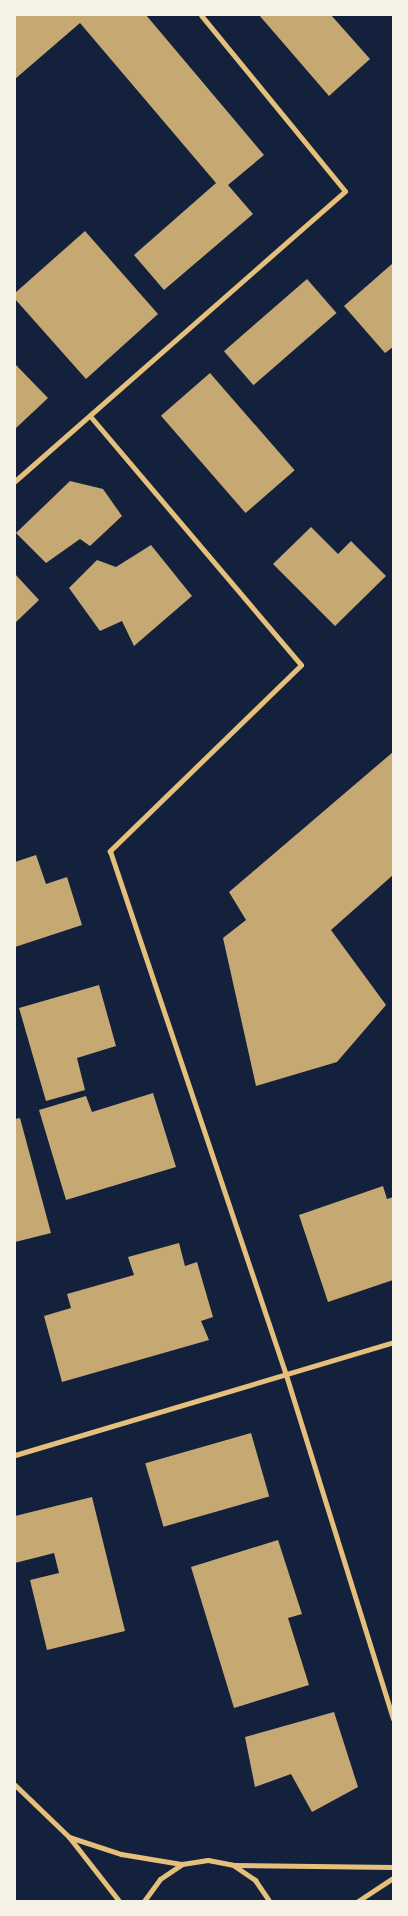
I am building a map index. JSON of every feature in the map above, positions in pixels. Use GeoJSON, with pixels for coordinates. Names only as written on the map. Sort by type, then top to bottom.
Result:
{"type":"FeatureCollection","features":[{"type":"Feature","properties":{"kind":"street"},"geometry":{"type":"LineString","coordinates":[[15,481],[344,191],[201,15]]}},
{"type":"Feature","properties":{"kind":"street"},"geometry":{"type":"LineString","coordinates":[[90,416],[301,666],[110,851],[286,1375],[393,1719]]}},
{"type":"Feature","properties":{"kind":"street"},"geometry":{"type":"LineString","coordinates":[[15,1455],[393,1342]]}},
{"type":"Feature","properties":{"kind":"street"},"geometry":{"type":"LineString","coordinates":[[15,1785],[69,1837],[119,1901]]}},
{"type":"Feature","properties":{"kind":"street"},"geometry":{"type":"LineString","coordinates":[[69,1837],[120,1854],[182,1864],[208,1860],[233,1865],[393,1866]]}},
{"type":"Feature","properties":{"kind":"street"},"geometry":{"type":"LineString","coordinates":[[144,1901],[160,1879],[182,1864]]}},
{"type":"Feature","properties":{"kind":"street"},"geometry":{"type":"LineString","coordinates":[[233,1865],[255,1880],[268,1901]]}},
{"type":"Feature","properties":{"kind":"street"},"geometry":{"type":"LineString","coordinates":[[358,1901],[393,1878]]}},
{"type":"Feature","properties":{"kind":"building"},"geometry":{"type":"Polygon","coordinates":[[[15,15],[146,15],[264,155],[228,185],[253,214],[164,290],[134,255],[216,183],[80,23],[15,79],[15,15]]]}},
{"type":"Feature","properties":{"kind":"building"},"geometry":{"type":"Polygon","coordinates":[[[259,15],[331,15],[370,59],[329,96],[259,15]]]}},
{"type":"Feature","properties":{"kind":"building"},"geometry":{"type":"Polygon","coordinates":[[[85,231],[158,314],[86,379],[15,299],[15,293],[85,231]]]}},
{"type":"Feature","properties":{"kind":"building"},"geometry":{"type":"Polygon","coordinates":[[[393,263],[393,347],[385,353],[344,306],[393,263]]]}},
{"type":"Feature","properties":{"kind":"building"},"geometry":{"type":"Polygon","coordinates":[[[307,279],[337,313],[254,385],[224,351],[307,279]]]}},
{"type":"Feature","properties":{"kind":"building"},"geometry":{"type":"Polygon","coordinates":[[[15,364],[48,398],[15,429],[15,364]]]}},
{"type":"Feature","properties":{"kind":"building"},"geometry":{"type":"Polygon","coordinates":[[[210,373],[295,470],[246,513],[161,416],[210,373]]]}},
{"type":"Feature","properties":{"kind":"building"},"geometry":{"type":"Polygon","coordinates":[[[70,481],[103,489],[122,516],[90,546],[80,539],[46,563],[16,533],[70,481]]]}},
{"type":"Feature","properties":{"kind":"building"},"geometry":{"type":"Polygon","coordinates":[[[311,527],[338,554],[351,541],[386,576],[335,626],[273,564],[311,527]]]}},
{"type":"Feature","properties":{"kind":"building"},"geometry":{"type":"Polygon","coordinates":[[[151,545],[192,596],[134,646],[122,621],[100,631],[69,588],[97,560],[116,567],[151,545]]]}},
{"type":"Feature","properties":{"kind":"building"},"geometry":{"type":"Polygon","coordinates":[[[15,574],[39,600],[15,623],[15,574]]]}},
{"type":"Feature","properties":{"kind":"building"},"geometry":{"type":"Polygon","coordinates":[[[393,752],[393,875],[331,930],[386,1005],[337,1062],[256,1086],[223,938],[246,920],[229,892],[393,752]]]}},
{"type":"Feature","properties":{"kind":"building"},"geometry":{"type":"Polygon","coordinates":[[[36,855],[46,884],[67,877],[82,925],[15,947],[15,862],[36,855]]]}},
{"type":"Feature","properties":{"kind":"building"},"geometry":{"type":"Polygon","coordinates":[[[99,985],[116,1046],[77,1058],[85,1090],[46,1101],[19,1008],[99,985]]]}},
{"type":"Feature","properties":{"kind":"building"},"geometry":{"type":"Polygon","coordinates":[[[153,1093],[176,1167],[66,1200],[39,1110],[86,1096],[92,1112],[153,1093]]]}},
{"type":"Feature","properties":{"kind":"building"},"geometry":{"type":"Polygon","coordinates":[[[20,1118],[51,1233],[15,1242],[15,1119],[20,1118]]]}},
{"type":"Feature","properties":{"kind":"building"},"geometry":{"type":"Polygon","coordinates":[[[383,1186],[387,1199],[393,1197],[393,1280],[328,1302],[299,1215],[383,1186]]]}},
{"type":"Feature","properties":{"kind":"building"},"geometry":{"type":"Polygon","coordinates":[[[179,1243],[185,1266],[197,1262],[213,1317],[201,1321],[209,1340],[62,1382],[44,1316],[71,1308],[67,1294],[134,1275],[128,1257],[179,1243]]]}},
{"type":"Feature","properties":{"kind":"building"},"geometry":{"type":"Polygon","coordinates":[[[251,1433],[269,1496],[163,1527],[145,1463],[251,1433]]]}},
{"type":"Feature","properties":{"kind":"building"},"geometry":{"type":"Polygon","coordinates":[[[92,1497],[125,1631],[47,1650],[30,1580],[59,1573],[54,1553],[15,1563],[15,1516],[92,1497]]]}},
{"type":"Feature","properties":{"kind":"building"},"geometry":{"type":"Polygon","coordinates":[[[278,1540],[302,1614],[288,1618],[309,1685],[234,1708],[191,1567],[278,1540]]]}},
{"type":"Feature","properties":{"kind":"building"},"geometry":{"type":"Polygon","coordinates":[[[334,1712],[358,1787],[312,1812],[291,1774],[255,1787],[245,1737],[334,1712]]]}}]}
